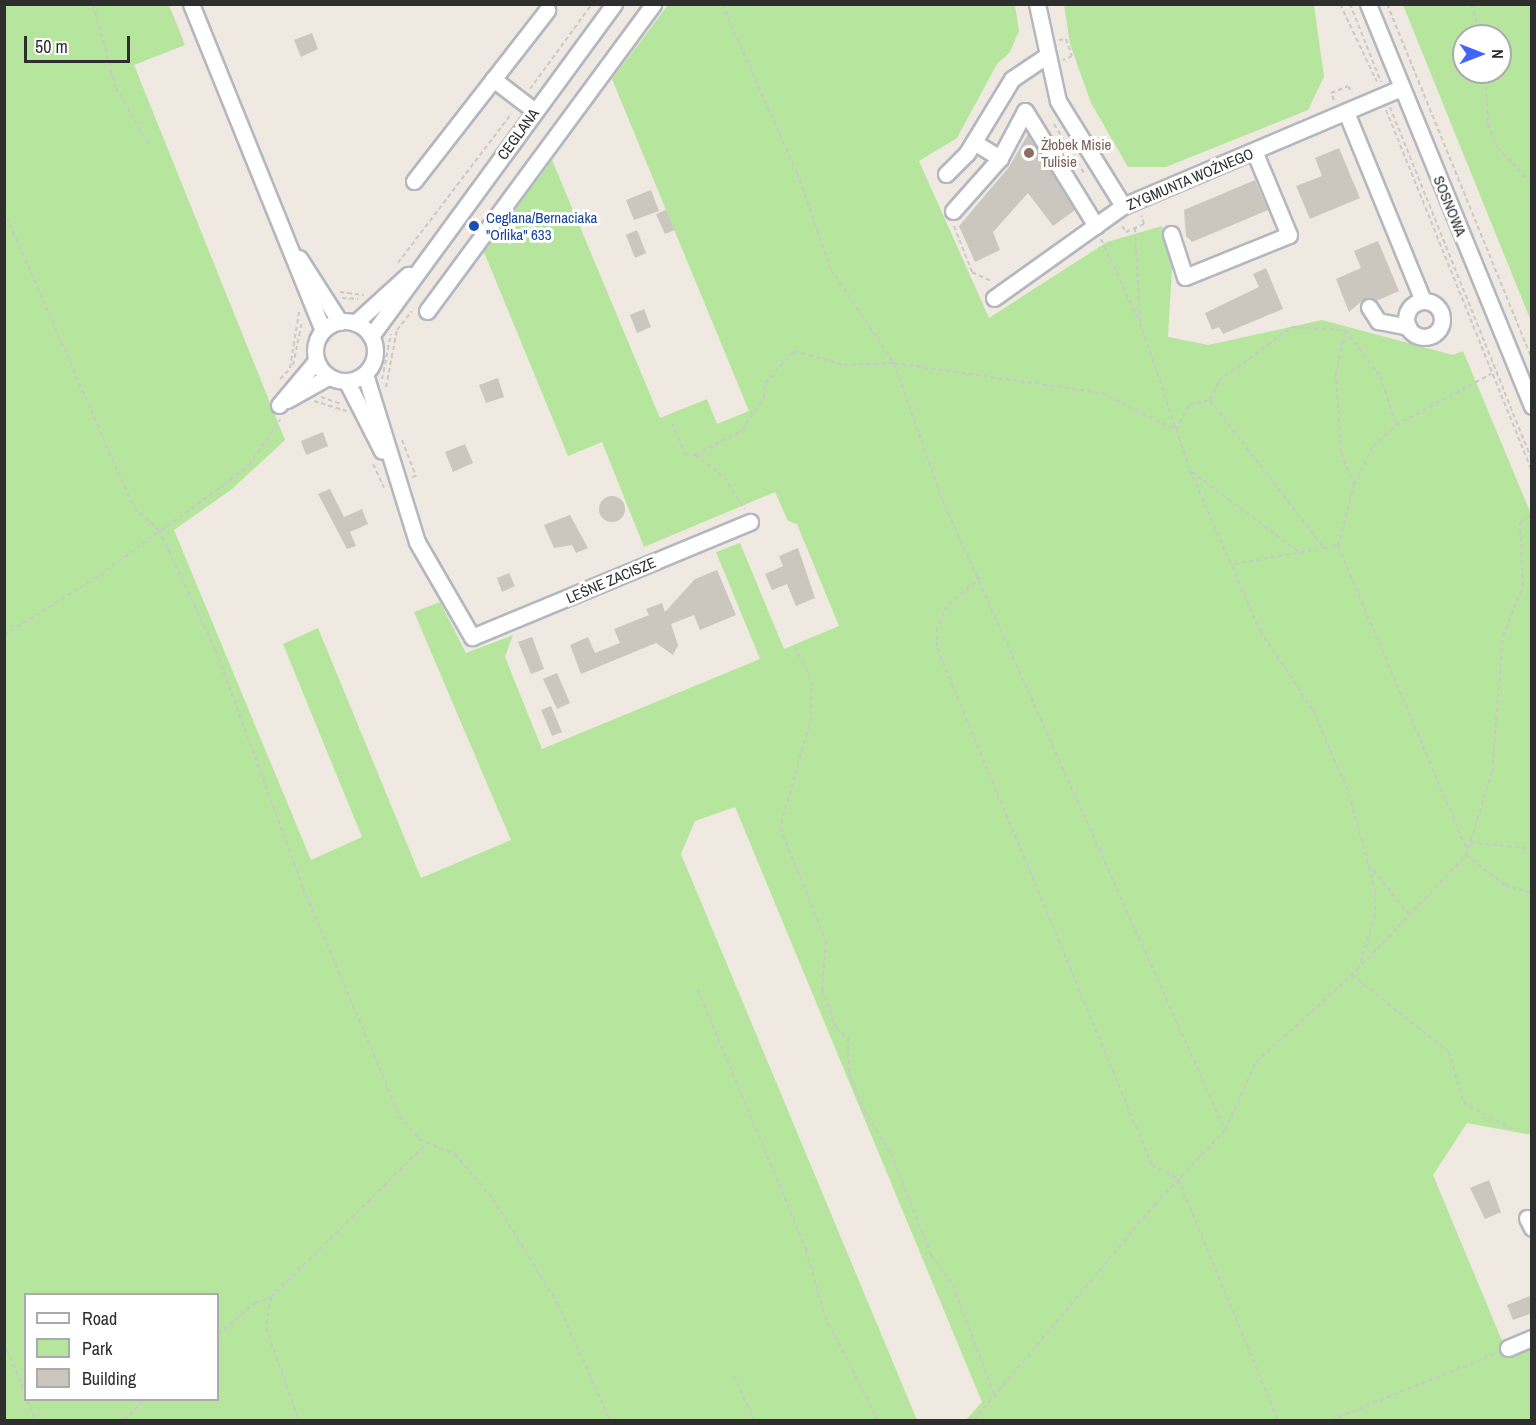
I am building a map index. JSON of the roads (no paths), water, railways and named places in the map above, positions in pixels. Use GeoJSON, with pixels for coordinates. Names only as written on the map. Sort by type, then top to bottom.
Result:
{"type":"FeatureCollection","features":[{"type":"Feature","properties":{"kind":"street"},"geometry":{"type":"LineString","coordinates":[[191,4],[323,330],[316,361],[301,386],[279,405]]}},
{"type":"Feature","properties":{"kind":"street","name":"CEGLANA"},"geometry":{"type":"LineString","coordinates":[[371,336],[421,262],[614,4]]}},
{"type":"Feature","properties":{"kind":"street"},"geometry":{"type":"LineString","coordinates":[[427,311],[653,4]]}},
{"type":"Feature","properties":{"kind":"street"},"geometry":{"type":"LineString","coordinates":[[1037,4],[1045,57],[1072,128],[1123,206]]}},
{"type":"Feature","properties":{"kind":"street","name":"SOSNOWA"},"geometry":{"type":"LineString","coordinates":[[1368,4],[1532,406]]}},
{"type":"Feature","properties":{"kind":"street"},"geometry":{"type":"LineString","coordinates":[[414,181],[547,10]]}},
{"type":"Feature","properties":{"kind":"street"},"geometry":{"type":"LineString","coordinates":[[946,174],[974,141],[1012,79],[1045,57]]}},
{"type":"Feature","properties":{"kind":"street"},"geometry":{"type":"LineString","coordinates":[[493,79],[535,111]]}},
{"type":"Feature","properties":{"kind":"street","name":"ZYGMUNTA WOŹNEGO"},"geometry":{"type":"LineString","coordinates":[[999,295],[1098,230],[1123,206],[1254,151],[1339,110],[1401,88]]}},
{"type":"Feature","properties":{"kind":"street"},"geometry":{"type":"LineString","coordinates":[[1339,110],[1423,301]]}},
{"type":"Feature","properties":{"kind":"street"},"geometry":{"type":"LineString","coordinates":[[953,211],[1000,158],[1025,111],[1098,230]]}},
{"type":"Feature","properties":{"kind":"street"},"geometry":{"type":"LineString","coordinates":[[974,141],[1000,158]]}},
{"type":"Feature","properties":{"kind":"street"},"geometry":{"type":"LineString","coordinates":[[1171,234],[1185,277],[1289,235],[1254,151]]}},
{"type":"Feature","properties":{"kind":"street"},"geometry":{"type":"LineString","coordinates":[[286,238],[348,322],[371,336],[374,356],[365,374],[347,382],[328,377],[301,386]]}},
{"type":"Feature","properties":{"kind":"street","name":"CEGLANA"},"geometry":{"type":"LineString","coordinates":[[348,322],[421,262]]}},
{"type":"Feature","properties":{"kind":"street"},"geometry":{"type":"LineString","coordinates":[[1369,307],[1378,321],[1408,327],[1425,338],[1442,325],[1437,305],[1423,301]]}},
{"type":"Feature","properties":{"kind":"street"},"geometry":{"type":"LineString","coordinates":[[1408,327],[1407,313],[1423,301]]}},
{"type":"Feature","properties":{"kind":"street"},"geometry":{"type":"LineString","coordinates":[[323,330],[348,322]]}},
{"type":"Feature","properties":{"kind":"street"},"geometry":{"type":"LineString","coordinates":[[316,361],[328,377]]}},
{"type":"Feature","properties":{"kind":"street"},"geometry":{"type":"LineString","coordinates":[[365,374],[392,468]]}},
{"type":"Feature","properties":{"kind":"street"},"geometry":{"type":"LineString","coordinates":[[347,382],[392,468]]}},
{"type":"Feature","properties":{"kind":"street","name":"LEŚNE ZACISZE"},"geometry":{"type":"LineString","coordinates":[[392,468],[417,542],[472,637],[750,522]]}},
{"type":"Feature","properties":{"kind":"street"},"geometry":{"type":"LineString","coordinates":[[1508,1348],[1532,1338]]}},
{"type":"Feature","properties":{"kind":"place","name":"Żłobek Misie Tulisie"},"geometry":{"type":"Point","coordinates":[1029,153]}},
{"type":"Feature","properties":{"kind":"place","name":"Ceglana/Bernaciaka \"Orlika\" 633"},"geometry":{"type":"Point","coordinates":[474,226]}}]}
